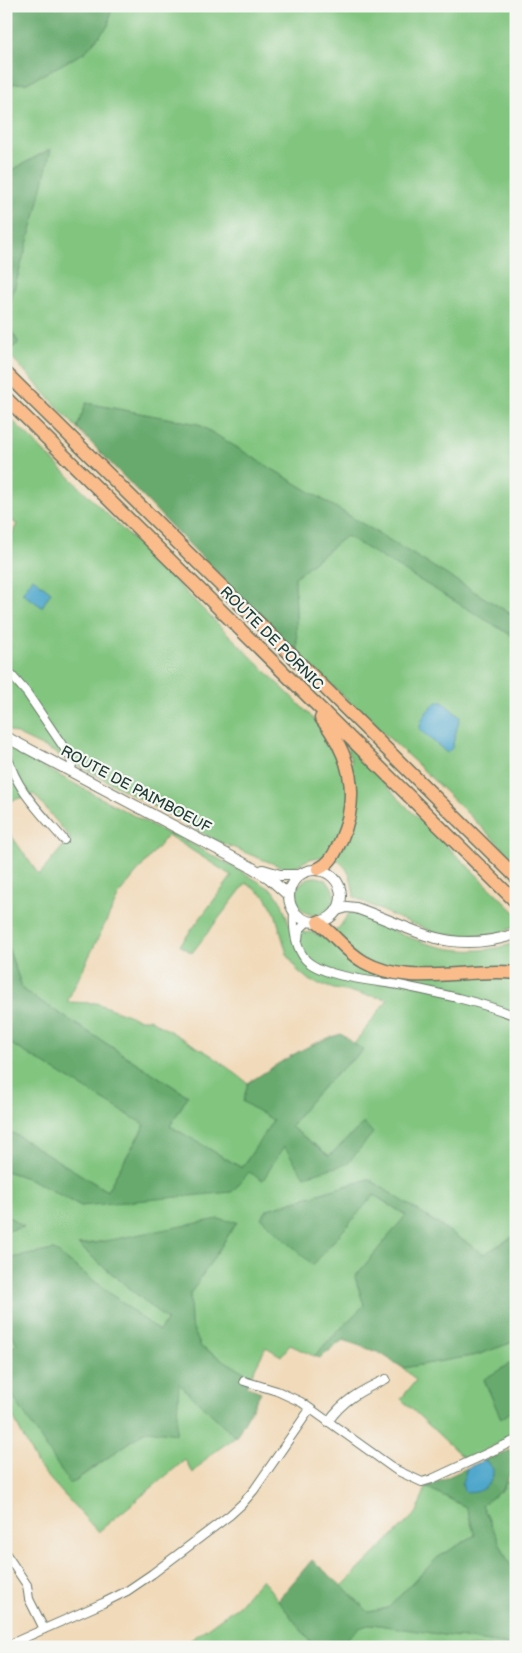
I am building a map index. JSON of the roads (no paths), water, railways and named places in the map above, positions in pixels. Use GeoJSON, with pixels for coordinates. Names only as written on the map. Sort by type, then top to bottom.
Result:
{"type":"FeatureCollection","features":[{"type":"Feature","properties":{"kind":"highway","name":"ROUTE DE PORNIC"},"geometry":{"type":"LineString","coordinates":[[6,373],[516,877]]}},
{"type":"Feature","properties":{"kind":"highway","name":"ROUTE DE PORNIC"},"geometry":{"type":"LineString","coordinates":[[6,398],[516,902]]}},
{"type":"Feature","properties":{"kind":"highway"},"geometry":{"type":"LineString","coordinates":[[301,690],[308,705],[325,723],[341,748],[347,763],[352,789],[350,808],[344,832],[331,860],[318,869]]}},
{"type":"Feature","properties":{"kind":"highway"},"geometry":{"type":"LineString","coordinates":[[313,922],[330,931],[356,957],[383,970],[412,975],[476,972],[516,973]]}},
{"type":"Feature","properties":{"kind":"street"},"geometry":{"type":"LineString","coordinates":[[6,669],[27,693],[71,758],[72,766],[70,770]]}},
{"type":"Feature","properties":{"kind":"street","name":"ROUTE DE PAIMBOEUF"},"geometry":{"type":"LineString","coordinates":[[6,737],[251,867],[270,878],[288,895]]}},
{"type":"Feature","properties":{"kind":"street"},"geometry":{"type":"LineString","coordinates":[[6,750],[10,766],[27,797],[64,840]]}},
{"type":"Feature","properties":{"kind":"street","name":"ROUTE DE PAIMBOEUF"},"geometry":{"type":"LineString","coordinates":[[251,867],[280,875],[298,875]]}},
{"type":"Feature","properties":{"kind":"street"},"geometry":{"type":"LineString","coordinates":[[313,922],[299,917],[294,912],[288,895],[291,884],[298,875],[306,871],[318,869],[334,877],[341,890],[351,900],[372,914]]}},
{"type":"Feature","properties":{"kind":"street"},"geometry":{"type":"LineString","coordinates":[[298,942],[299,930],[313,922],[329,918],[337,910],[341,900],[341,890]]}},
{"type":"Feature","properties":{"kind":"street"},"geometry":{"type":"LineString","coordinates":[[337,910],[347,907],[356,908],[420,934],[443,940],[474,943],[513,935]]}},
{"type":"Feature","properties":{"kind":"street"},"geometry":{"type":"LineString","coordinates":[[294,912],[294,933],[305,959],[321,969],[336,974],[403,986],[464,1000],[516,1016]]}},
{"type":"Feature","properties":{"kind":"street"},"geometry":{"type":"LineString","coordinates":[[328,1422],[337,1408],[346,1401],[386,1379]]}},
{"type":"Feature","properties":{"kind":"street"},"geometry":{"type":"LineString","coordinates":[[244,1381],[277,1391],[301,1402],[396,1470],[422,1482],[516,1440]]}},
{"type":"Feature","properties":{"kind":"street"},"geometry":{"type":"LineString","coordinates":[[6,1646],[127,1591],[230,1516],[254,1490],[310,1409]]}},
{"type":"Feature","properties":{"kind":"street"},"geometry":{"type":"LineString","coordinates":[[6,1554],[26,1585],[29,1599],[44,1629]]}},
{"type":"Feature","properties":{"kind":"water"},"geometry":{"type":"Polygon","coordinates":[[[33,578],[51,592],[42,607],[22,593],[33,578]]]}},
{"type":"Feature","properties":{"kind":"water"},"geometry":{"type":"Polygon","coordinates":[[[437,702],[443,702],[460,717],[452,748],[447,753],[420,730],[425,714],[437,702]]]}},
{"type":"Feature","properties":{"kind":"water"},"geometry":{"type":"Polygon","coordinates":[[[485,1460],[493,1469],[491,1480],[480,1491],[464,1491],[462,1483],[467,1468],[485,1460]]]}}]}
